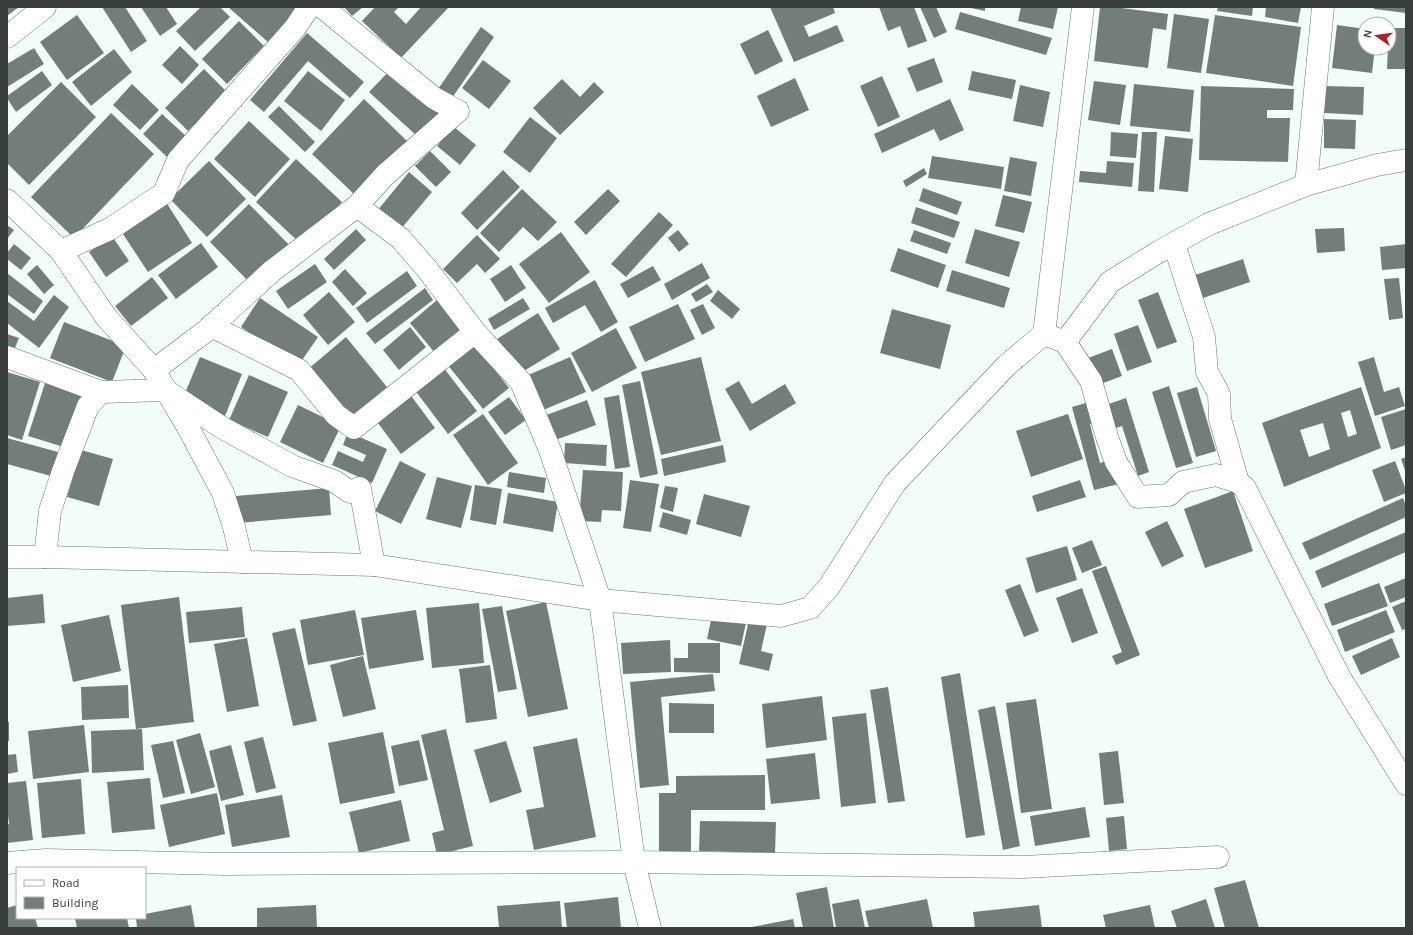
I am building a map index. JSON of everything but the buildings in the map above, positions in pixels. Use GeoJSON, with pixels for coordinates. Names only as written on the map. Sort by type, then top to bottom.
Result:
{"type":"FeatureCollection","features":[{"type":"Feature","properties":{"kind":"street"},"geometry":{"type":"LineString","coordinates":[[7,37],[45,7]]}},
{"type":"Feature","properties":{"kind":"street"},"geometry":{"type":"LineString","coordinates":[[61,251],[110,229],[164,193],[178,160],[295,28],[309,7]]}},
{"type":"Feature","properties":{"kind":"street"},"geometry":{"type":"LineString","coordinates":[[154,370],[212,326],[272,271],[357,206],[385,175],[458,111],[434,98],[322,7]]}},
{"type":"Feature","properties":{"kind":"street"},"geometry":{"type":"LineString","coordinates":[[7,557],[374,565],[600,600],[781,616],[810,608],[829,587],[895,483],[1007,365],[1044,334],[1083,7]]}},
{"type":"Feature","properties":{"kind":"street"},"geometry":{"type":"LineString","coordinates":[[1306,185],[1323,7]]}},
{"type":"Feature","properties":{"kind":"street"},"geometry":{"type":"LineString","coordinates":[[1065,342],[1110,282],[1209,224],[1306,185],[1377,165],[1406,160]]}},
{"type":"Feature","properties":{"kind":"street"},"geometry":{"type":"LineString","coordinates":[[7,200],[61,251],[106,317],[154,370],[190,431],[223,493],[234,527],[242,562]]}},
{"type":"Feature","properties":{"kind":"street"},"geometry":{"type":"LineString","coordinates":[[357,206],[400,238],[427,269],[475,332],[521,382],[550,450],[600,600],[634,862],[650,928]]}},
{"type":"Feature","properties":{"kind":"street"},"geometry":{"type":"LineString","coordinates":[[1174,244],[1204,337],[1207,372],[1219,394],[1220,419],[1238,482]]}},
{"type":"Feature","properties":{"kind":"street"},"geometry":{"type":"LineString","coordinates":[[212,326],[299,370],[336,415],[354,428],[475,332]]}},
{"type":"Feature","properties":{"kind":"street"},"geometry":{"type":"LineString","coordinates":[[1044,334],[1065,342],[1091,382],[1106,438],[1116,462],[1138,497],[1169,495],[1183,482],[1216,475],[1238,482],[1245,488],[1340,676],[1406,784]]}},
{"type":"Feature","properties":{"kind":"street"},"geometry":{"type":"LineString","coordinates":[[7,357],[101,392],[165,390],[221,426],[292,466],[334,481],[350,492],[360,488],[374,565]]}},
{"type":"Feature","properties":{"kind":"street"},"geometry":{"type":"LineString","coordinates":[[45,557],[50,511],[63,471],[88,406],[101,392]]}},
{"type":"Feature","properties":{"kind":"street"},"geometry":{"type":"LineString","coordinates":[[7,863],[46,860],[224,864],[634,862],[1023,867],[1218,857]]}}]}
